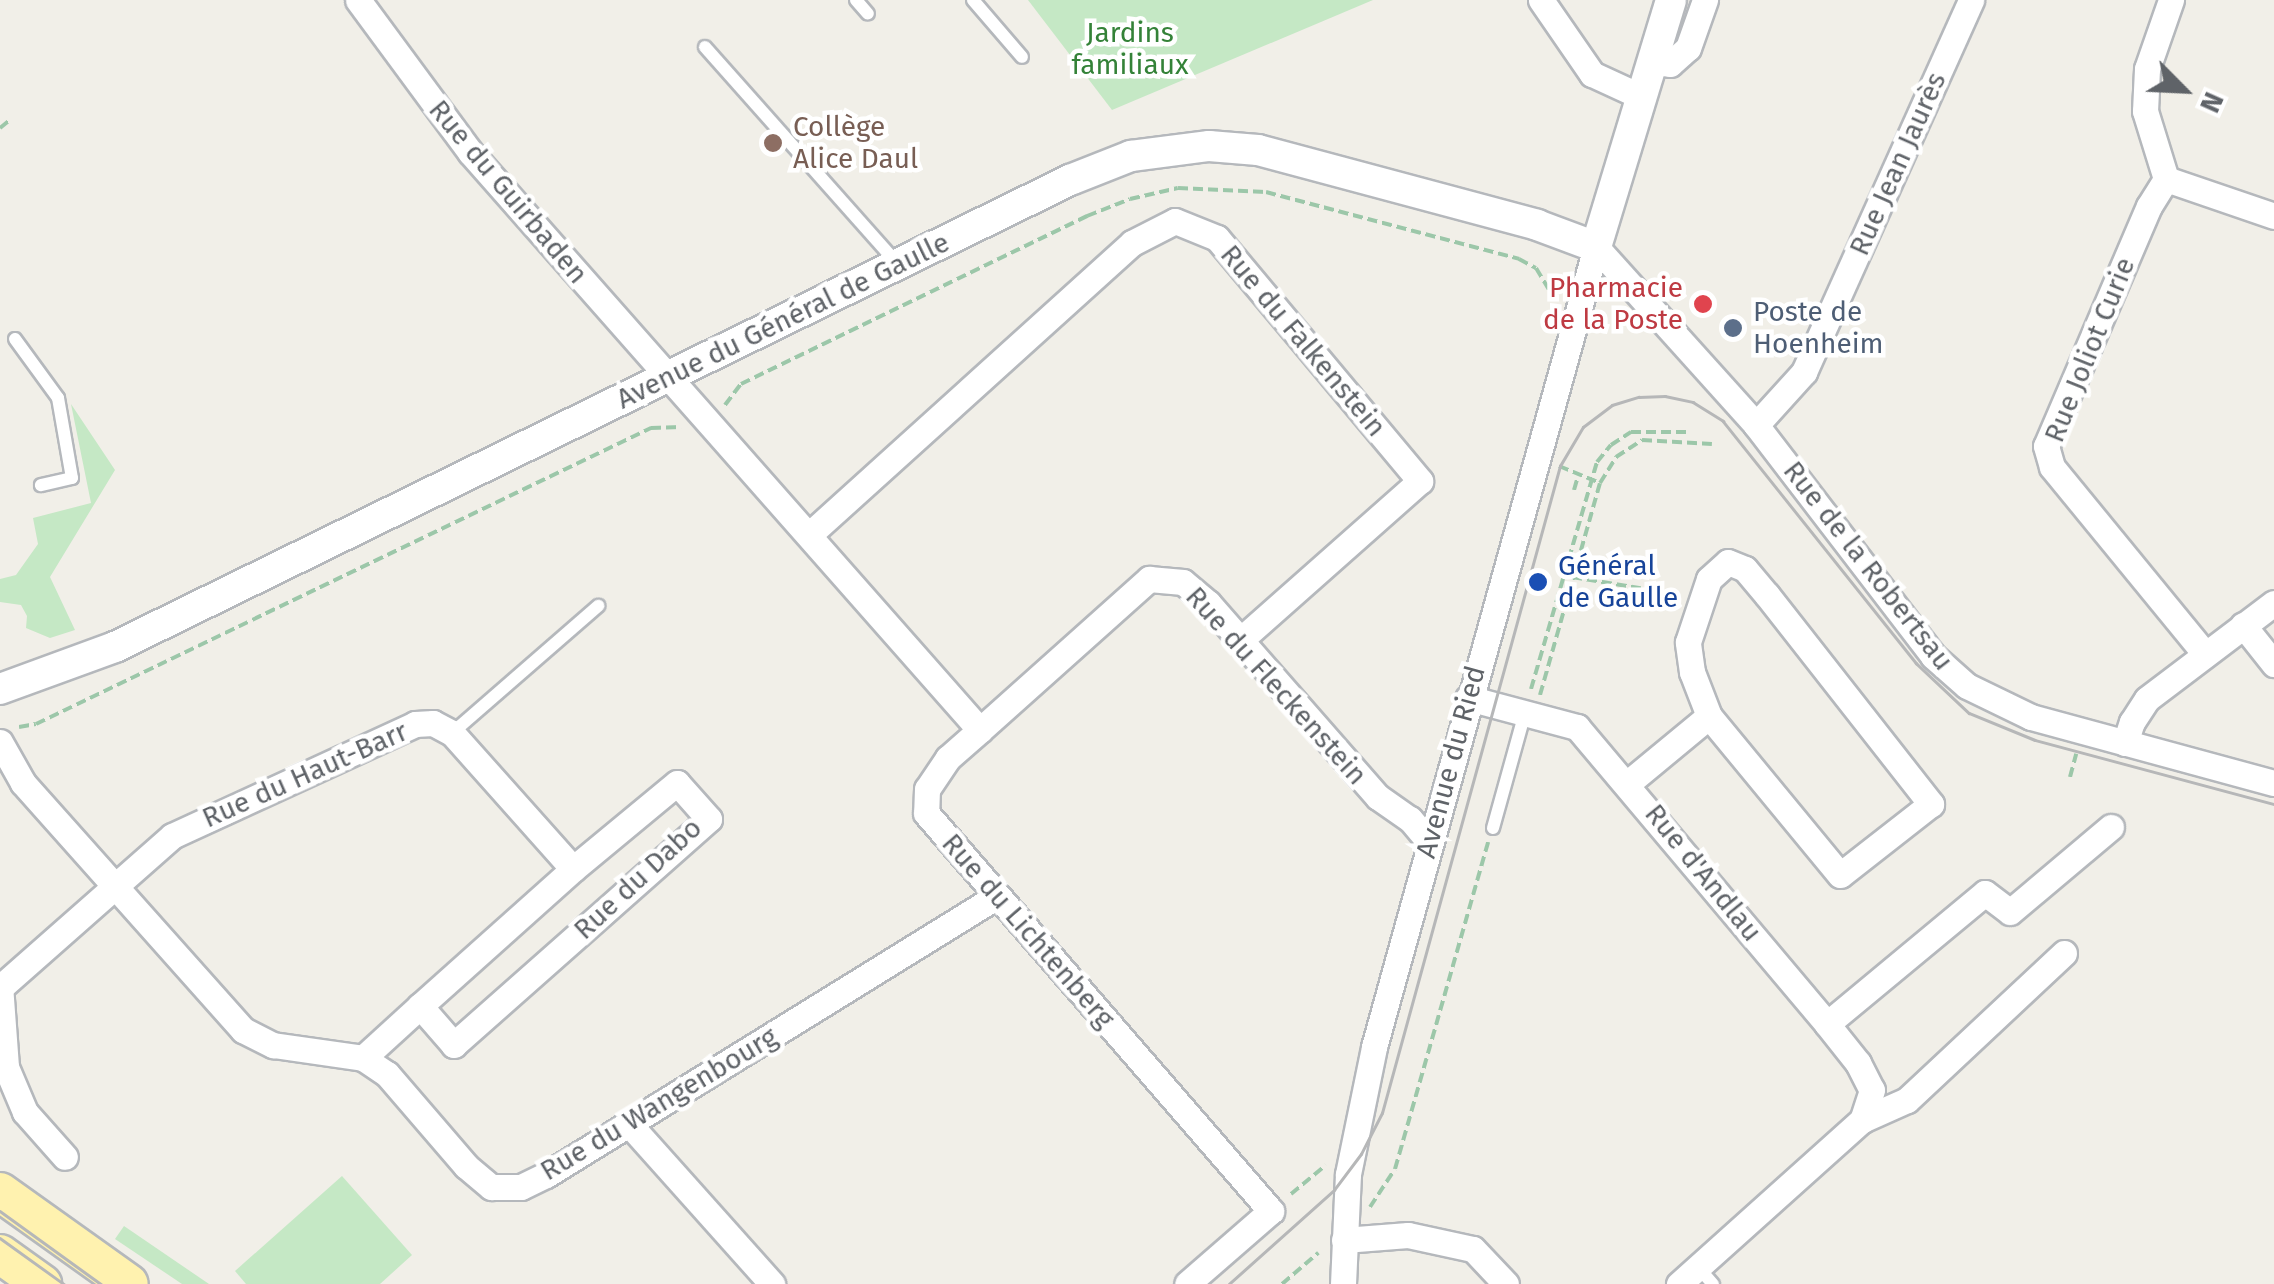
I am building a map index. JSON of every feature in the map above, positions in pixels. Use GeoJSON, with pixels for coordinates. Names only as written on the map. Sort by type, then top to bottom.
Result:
{"type":"FeatureCollection","features":[{"type":"Feature","properties":{"kind":"main road"},"geometry":{"type":"LineString","coordinates":[[0,1192],[129,1284]]}},
{"type":"Feature","properties":{"kind":"main road"},"geometry":{"type":"LineString","coordinates":[[0,1254],[42,1284]]}},
{"type":"Feature","properties":{"kind":"street","name":"Rue du Guirbaden"},"geometry":{"type":"LineString","coordinates":[[358,0],[470,152],[666,379]]}},
{"type":"Feature","properties":{"kind":"street"},"geometry":{"type":"LineString","coordinates":[[1541,0],[1592,74],[1642,97]]}},
{"type":"Feature","properties":{"kind":"street"},"geometry":{"type":"LineString","coordinates":[[1596,247],[1671,0]]}},
{"type":"Feature","properties":{"kind":"street"},"geometry":{"type":"LineString","coordinates":[[1652,62],[1670,64],[1688,48],[1705,0]]}},
{"type":"Feature","properties":{"kind":"street","name":"Rue Jean Jaurès"},"geometry":{"type":"LineString","coordinates":[[1756,425],[1804,372],[1972,0]]}},
{"type":"Feature","properties":{"kind":"street"},"geometry":{"type":"LineString","coordinates":[[2170,0],[2147,69],[2145,111],[2166,179],[2274,216]]}},
{"type":"Feature","properties":{"kind":"street","name":"Avenue du Général de Gaulle"},"geometry":{"type":"LineString","coordinates":[[0,689],[115,646],[1070,180],[1131,156],[1209,146],[1258,150],[1537,225],[1596,247]]}},
{"type":"Feature","properties":{"kind":"street","name":"Rue Joliot Curie"},"geometry":{"type":"LineString","coordinates":[[2166,179],[2149,206],[2046,446],[2052,467],[2205,654]]}},
{"type":"Feature","properties":{"kind":"street","name":"Rue du Falkenstein"},"geometry":{"type":"LineString","coordinates":[[810,534],[1132,243],[1175,221],[1217,238],[1420,481],[1240,640]]}},
{"type":"Feature","properties":{"kind":"street","name":"Rue de la Robertsau"},"geometry":{"type":"LineString","coordinates":[[1596,247],[1756,425],[1945,668],[2000,705],[2125,744],[2274,783]]}},
{"type":"Feature","properties":{"kind":"street","name":"Avenue du Ried"},"geometry":{"type":"LineString","coordinates":[[1344,1284],[1334,1244],[1352,1142],[1468,698],[1596,247]]}},
{"type":"Feature","properties":{"kind":"street"},"geometry":{"type":"LineString","coordinates":[[666,379],[810,534],[980,730]]}},
{"type":"Feature","properties":{"kind":"street"},"geometry":{"type":"LineString","coordinates":[[1728,562],[1745,569],[1931,804],[1840,876],[1709,716],[1688,651],[1701,598],[1716,568],[1728,562]]}},
{"type":"Feature","properties":{"kind":"street","name":"Rue du Fleckenstein"},"geometry":{"type":"LineString","coordinates":[[980,730],[1149,579],[1182,582],[1240,640],[1378,798],[1410,819],[1430,842]]}},
{"type":"Feature","properties":{"kind":"street"},"geometry":{"type":"LineString","coordinates":[[2125,744],[2132,722],[2148,699],[2274,603]]}},
{"type":"Feature","properties":{"kind":"street"},"geometry":{"type":"LineString","coordinates":[[2243,626],[2274,664]]}},
{"type":"Feature","properties":{"kind":"street","name":"Rue d'Andlau"},"geometry":{"type":"LineString","coordinates":[[1468,698],[1532,702],[1578,726],[1858,1063],[1872,1090],[1862,1120]]}},
{"type":"Feature","properties":{"kind":"street"},"geometry":{"type":"LineString","coordinates":[[1628,783],[1709,716]]}},
{"type":"Feature","properties":{"kind":"street","name":"Rue du Haut-Barr"},"geometry":{"type":"LineString","coordinates":[[1,986],[172,836],[415,724],[432,723],[452,734]]}},
{"type":"Feature","properties":{"kind":"street","name":"Rue du Lichtenberg"},"geometry":{"type":"LineString","coordinates":[[980,730],[948,758],[927,789],[926,813],[1271,1211]]}},
{"type":"Feature","properties":{"kind":"street"},"geometry":{"type":"LineString","coordinates":[[10,734],[23,783],[243,1030],[273,1046],[364,1058]]}},
{"type":"Feature","properties":{"kind":"street"},"geometry":{"type":"LineString","coordinates":[[452,734],[573,869]]}},
{"type":"Feature","properties":{"kind":"street","name":"Rue du Dabo"},"geometry":{"type":"LineString","coordinates":[[364,1058],[420,1006],[573,869],[677,782],[710,819],[454,1045],[420,1006]]}},
{"type":"Feature","properties":{"kind":"street"},"geometry":{"type":"LineString","coordinates":[[1827,1024],[1985,893],[2010,912],[2111,827]]}},
{"type":"Feature","properties":{"kind":"street","name":"Rue du Wangenbourg"},"geometry":{"type":"LineString","coordinates":[[364,1058],[387,1074],[466,1166],[491,1187],[521,1187],[546,1176],[997,896]]}},
{"type":"Feature","properties":{"kind":"street"},"geometry":{"type":"LineString","coordinates":[[1697,1278],[1862,1120],[1907,1100],[2064,953]]}},
{"type":"Feature","properties":{"kind":"street"},"geometry":{"type":"LineString","coordinates":[[1,986],[6,1067],[25,1112],[65,1156]]}},
{"type":"Feature","properties":{"kind":"street"},"geometry":{"type":"LineString","coordinates":[[629,1124],[772,1284]]}},
{"type":"Feature","properties":{"kind":"street"},"geometry":{"type":"LineString","coordinates":[[1186,1284],[1271,1211]]}},
{"type":"Feature","properties":{"kind":"street"},"geometry":{"type":"LineString","coordinates":[[1334,1244],[1408,1235],[1473,1249],[1506,1284]]}},
{"type":"Feature","properties":{"kind":"lane"},"geometry":{"type":"LineString","coordinates":[[856,0],[868,14]]}},
{"type":"Feature","properties":{"kind":"lane"},"geometry":{"type":"LineString","coordinates":[[973,0],[1022,57]]}},
{"type":"Feature","properties":{"kind":"lane"},"geometry":{"type":"LineString","coordinates":[[705,47],[899,264]]}},
{"type":"Feature","properties":{"kind":"lane"},"geometry":{"type":"LineString","coordinates":[[14,340],[58,398],[72,478],[41,485]]}},
{"type":"Feature","properties":{"kind":"lane"},"geometry":{"type":"LineString","coordinates":[[452,734],[598,606]]}},
{"type":"Feature","properties":{"kind":"lane"},"geometry":{"type":"LineString","coordinates":[[1493,828],[1532,702]]}},
{"type":"Feature","properties":{"kind":"path"},"geometry":{"type":"LineString","coordinates":[[0,128],[10,120]]}},
{"type":"Feature","properties":{"kind":"path"},"geometry":{"type":"LineString","coordinates":[[10,734],[651,428],[693,424]]}},
{"type":"Feature","properties":{"kind":"path"},"geometry":{"type":"LineString","coordinates":[[1532,702],[1589,479],[1604,451],[1631,432],[1688,432]]}},
{"type":"Feature","properties":{"kind":"path"},"geometry":{"type":"LineString","coordinates":[[1532,702],[1600,483],[1616,457],[1642,440],[1712,444]]}},
{"type":"Feature","properties":{"kind":"path"},"geometry":{"type":"LineString","coordinates":[[1550,463],[1600,483]]}},
{"type":"Feature","properties":{"kind":"path"},"geometry":{"type":"LineString","coordinates":[[1574,490],[1579,474]]}},
{"type":"Feature","properties":{"kind":"path"},"geometry":{"type":"LineString","coordinates":[[1572,577],[1701,598]]}},
{"type":"Feature","properties":{"kind":"path"},"geometry":{"type":"LineString","coordinates":[[1375,1203],[1395,1169],[1493,828]]}},
{"type":"Feature","properties":{"kind":"path"},"geometry":{"type":"LineString","coordinates":[[1271,1211],[1352,1142]]}},
{"type":"Feature","properties":{"kind":"path"},"geometry":{"type":"LineString","coordinates":[[1282,1284],[1334,1244]]}},
{"type":"Feature","properties":{"kind":"green space","name":"Jardins familiaux"},"geometry":{"type":"Polygon","coordinates":[[[1028,0],[1373,0],[1112,110],[1028,0]]]}},
{"type":"Feature","properties":{"kind":"green space"},"geometry":{"type":"Polygon","coordinates":[[[71,404],[115,470],[50,577],[75,630],[50,638],[26,628],[27,616],[21,605],[0,602],[0,579],[16,575],[38,544],[33,518],[91,503],[71,404]]]}},
{"type":"Feature","properties":{"kind":"green space"},"geometry":{"type":"Polygon","coordinates":[[[342,1176],[412,1255],[380,1284],[246,1284],[235,1271],[342,1176]]]}},
{"type":"Feature","properties":{"kind":"green space"},"geometry":{"type":"Polygon","coordinates":[[[124,1226],[209,1284],[182,1284],[115,1239],[124,1226]]]}},
{"type":"Feature","properties":{"kind":"tram line"},"geometry":{"type":"LineString","coordinates":[[1229,1284],[1334,1190],[1361,1154],[1382,1113],[1560,466],[1583,427],[1612,405],[1639,397],[1665,396],[1693,402],[1723,421],[1916,663],[1969,713],[2035,740],[2274,804]]}},
{"type":"Feature","properties":{"kind":"tram line"},"geometry":{"type":"LineString","coordinates":[[0,1211],[101,1284]]}},
{"type":"Feature","properties":{"kind":"tram line"},"geometry":{"type":"LineString","coordinates":[[0,1238],[64,1284]]}},
{"type":"Feature","properties":{"kind":"place","name":"Collège Alice Daul"},"geometry":{"type":"Point","coordinates":[773,143]}},
{"type":"Feature","properties":{"kind":"place","name":"Pharmacie de la Poste"},"geometry":{"type":"Point","coordinates":[1703,304]}},
{"type":"Feature","properties":{"kind":"place","name":"Poste de Hoenheim"},"geometry":{"type":"Point","coordinates":[1733,328]}},
{"type":"Feature","properties":{"kind":"place","name":"Général de Gaulle"},"geometry":{"type":"Point","coordinates":[1538,582]}}]}
